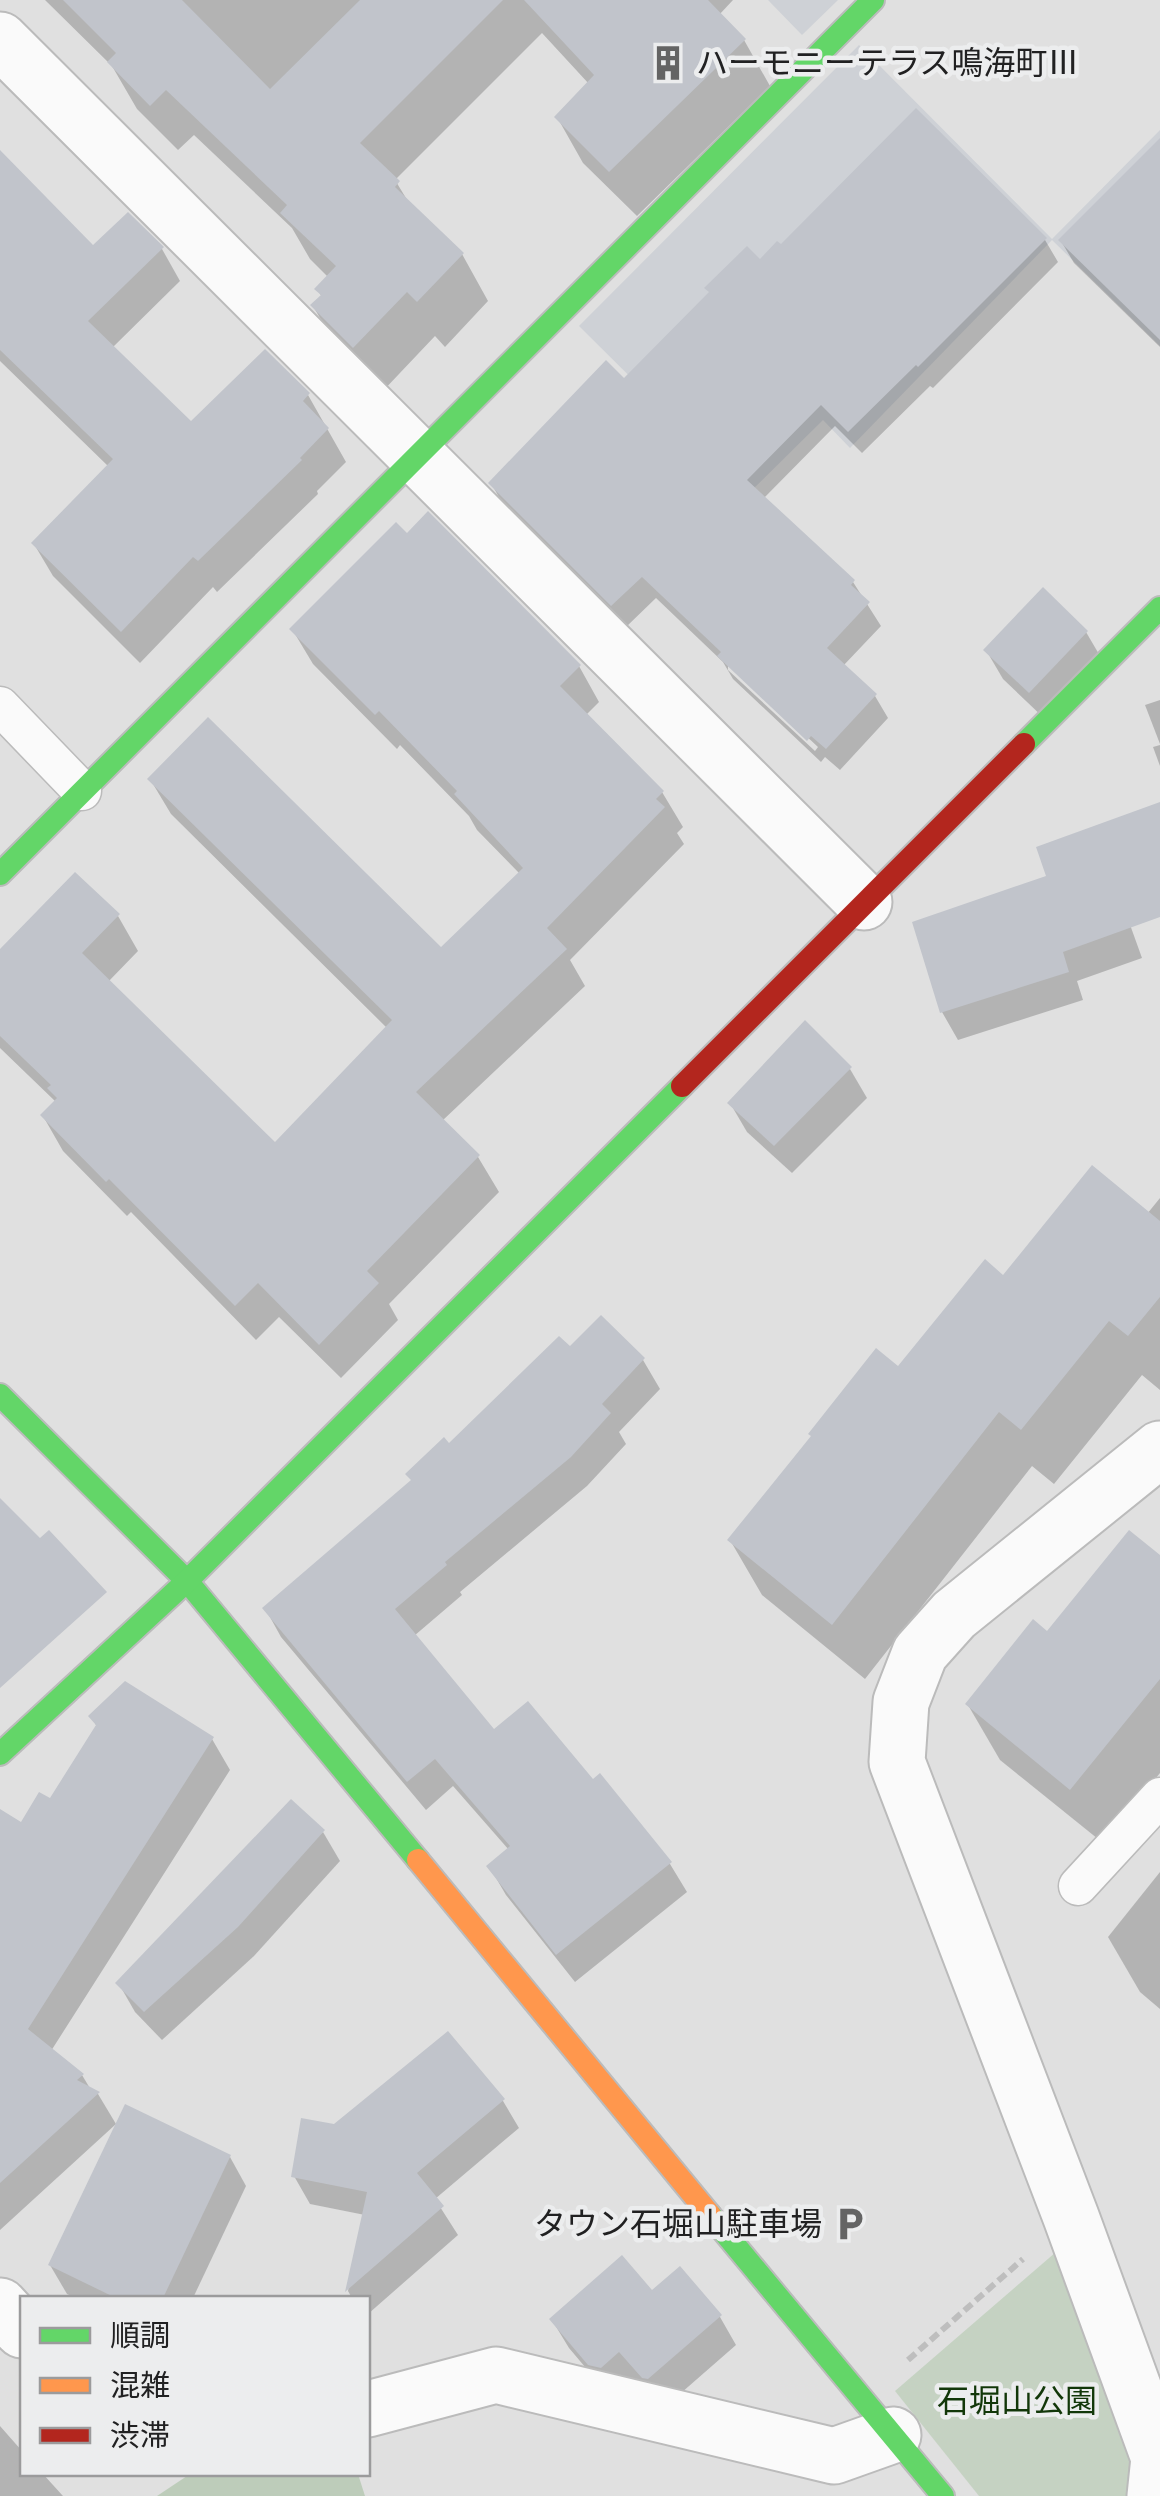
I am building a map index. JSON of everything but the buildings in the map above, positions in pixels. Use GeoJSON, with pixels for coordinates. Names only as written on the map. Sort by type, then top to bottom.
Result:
{"type":"FeatureCollection","features":[{"type":"Feature","properties":{"kind":"street"},"geometry":{"type":"LineString","coordinates":[[0,874],[873,0]]}},
{"type":"Feature","properties":{"kind":"street"},"geometry":{"type":"LineString","coordinates":[[0,40],[864,902]]}},
{"type":"Feature","properties":{"kind":"street"},"geometry":{"type":"LineString","coordinates":[[0,1754],[186,1581],[1160,608]]}},
{"type":"Feature","properties":{"kind":"street"},"geometry":{"type":"LineString","coordinates":[[0,1395],[186,1581],[943,2496]]}},
{"type":"Feature","properties":{"kind":"street"},"geometry":{"type":"LineString","coordinates":[[1156,2496],[1159,2458],[896,1762],[901,1702],[920,1653],[954,1615],[1160,1449]]}},
{"type":"Feature","properties":{"kind":"street"},"geometry":{"type":"LineString","coordinates":[[0,2306],[20,2328]]}},
{"type":"Feature","properties":{"kind":"street"},"geometry":{"type":"LineString","coordinates":[[370,2408],[496,2375],[834,2456],[878,2418]]}},
{"type":"Feature","properties":{"kind":"lane"},"geometry":{"type":"LineString","coordinates":[[0,706],[82,791]]}},
{"type":"Feature","properties":{"kind":"lane"},"geometry":{"type":"LineString","coordinates":[[1078,1886],[1160,1797]]}},
{"type":"Feature","properties":{"kind":"path"},"geometry":{"type":"LineString","coordinates":[[878,2418],[1071,2217]]}},
{"type":"Feature","properties":{"kind":"shaded area"},"geometry":{"type":"Polygon","coordinates":[[[768,0],[838,0],[802,35],[768,0]]]}},
{"type":"Feature","properties":{"kind":"shaded area"},"geometry":{"type":"Polygon","coordinates":[[[859,45],[1052,239],[1160,130],[1160,346],[1052,240],[850,448],[823,420],[748,494],[579,326],[859,45]]]}},
{"type":"Feature","properties":{"kind":"green space","name":"石堀山公園"},"geometry":{"type":"Polygon","coordinates":[[[1056,2252],[1129,2455],[1129,2496],[979,2496],[895,2391],[1056,2252]]]}},
{"type":"Feature","properties":{"kind":"green space"},"geometry":{"type":"Polygon","coordinates":[[[187,2476],[359,2476],[365,2496],[157,2496],[187,2476]]]}},
{"type":"Feature","properties":{"kind":"traffic: fast"},"geometry":{"type":"LineString","coordinates":[[0,874],[873,0]]}},
{"type":"Feature","properties":{"kind":"traffic: fast"},"geometry":{"type":"LineString","coordinates":[[1024,744],[1160,608]]}},
{"type":"Feature","properties":{"kind":"traffic: fast"},"geometry":{"type":"LineString","coordinates":[[0,1754],[187,1581],[682,1086]]}},
{"type":"Feature","properties":{"kind":"traffic: fast"},"geometry":{"type":"LineString","coordinates":[[0,1395],[187,1581],[418,1860]]}},
{"type":"Feature","properties":{"kind":"traffic: fast"},"geometry":{"type":"LineString","coordinates":[[710,2215],[943,2496]]}},
{"type":"Feature","properties":{"kind":"traffic: slow"},"geometry":{"type":"LineString","coordinates":[[418,1860],[710,2215]]}},
{"type":"Feature","properties":{"kind":"traffic: jam"},"geometry":{"type":"LineString","coordinates":[[682,1086],[1024,744]]}},
{"type":"Feature","properties":{"kind":"place","name":"ハーモニーテラス鳴海町Ⅲ"},"geometry":{"type":"Point","coordinates":[668,63]}},
{"type":"Feature","properties":{"kind":"place","name":"タウン石堀山駐車場"},"geometry":{"type":"Point","coordinates":[850,2224]}}]}
